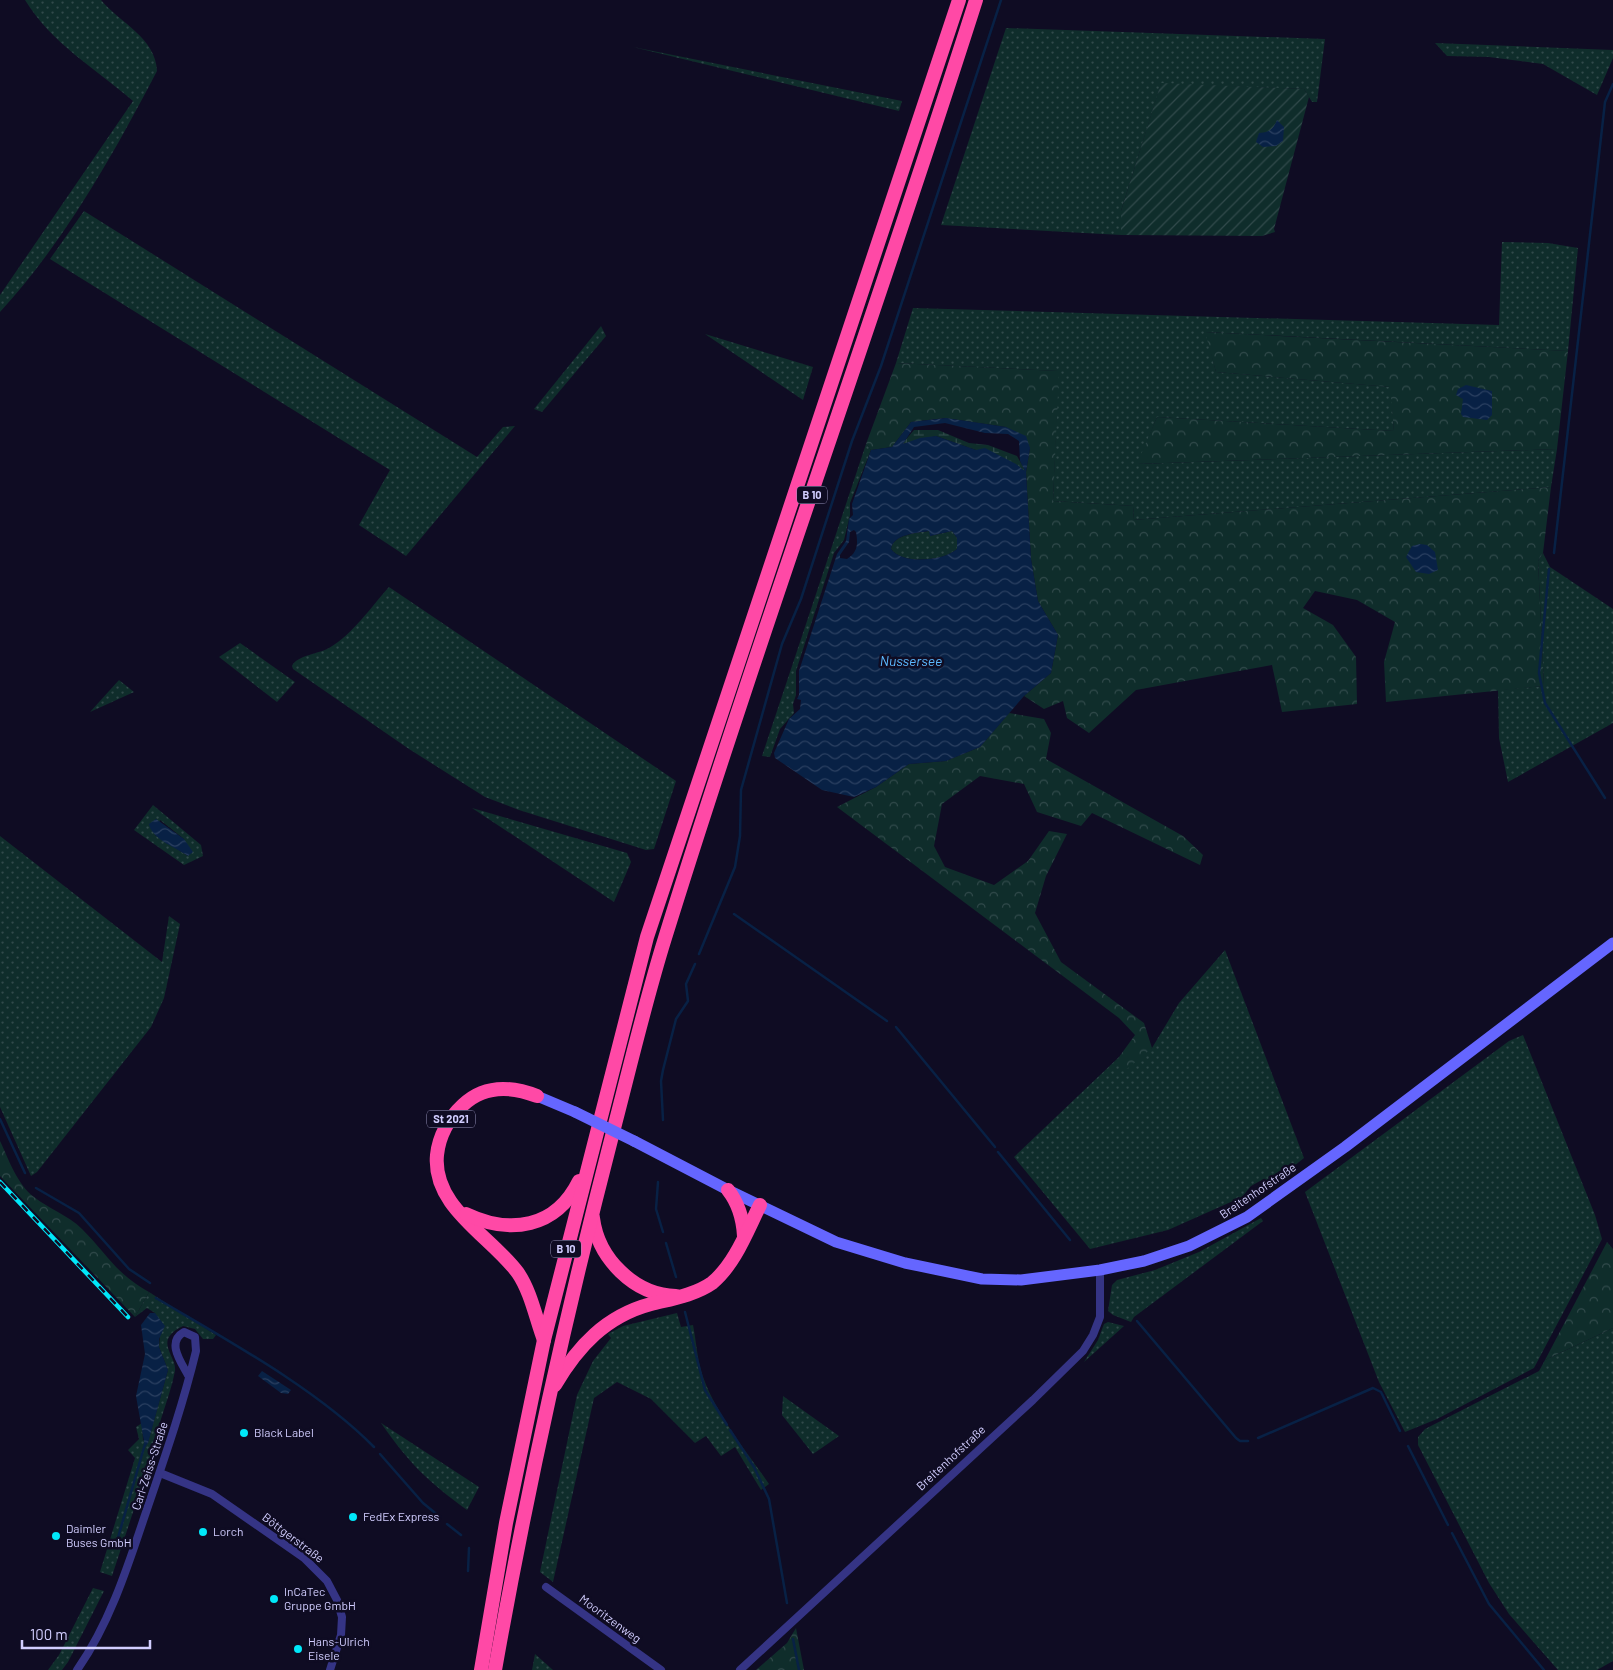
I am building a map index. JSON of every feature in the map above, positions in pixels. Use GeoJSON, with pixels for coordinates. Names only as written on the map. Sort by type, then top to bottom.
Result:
{"type":"FeatureCollection","features":[{"type":"Feature","properties":{"kind":"highway","name":"B 10"},"geometry":{"type":"LineString","coordinates":[[482,1670],[506,1522],[544,1340],[647,937],[959,0]]}},
{"type":"Feature","properties":{"kind":"highway","name":"B 10"},"geometry":{"type":"LineString","coordinates":[[495,1670],[549,1397],[592,1212],[663,942],[921,172],[976,0]]}},
{"type":"Feature","properties":{"kind":"highway","name":"St 2021"},"geometry":{"type":"LineString","coordinates":[[456,1209],[441,1185],[436,1164],[438,1144],[446,1125],[470,1098],[484,1092],[502,1088],[518,1089],[537,1096]]}},
{"type":"Feature","properties":{"kind":"highway"},"geometry":{"type":"LineString","coordinates":[[456,1209],[479,1220],[500,1226],[528,1225],[563,1205],[577,1184],[589,1158]]}},
{"type":"Feature","properties":{"kind":"highway"},"geometry":{"type":"LineString","coordinates":[[728,1190],[735,1199],[740,1212],[744,1236]]}},
{"type":"Feature","properties":{"kind":"highway"},"geometry":{"type":"LineString","coordinates":[[549,1397],[569,1362],[587,1339],[614,1319],[639,1307],[684,1296],[711,1284],[723,1271],[760,1205]]}},
{"type":"Feature","properties":{"kind":"highway"},"geometry":{"type":"LineString","coordinates":[[456,1209],[505,1256],[520,1276],[544,1340]]}},
{"type":"Feature","properties":{"kind":"highway"},"geometry":{"type":"LineString","coordinates":[[592,1212],[594,1230],[602,1248],[615,1268],[640,1287],[666,1296],[684,1296]]}},
{"type":"Feature","properties":{"kind":"main road","name":"Breitenhofstraße"},"geometry":{"type":"LineString","coordinates":[[1100,1270],[1144,1261],[1189,1246],[1247,1217],[1345,1147],[1613,943]]}},
{"type":"Feature","properties":{"kind":"main road","name":"St 2021"},"geometry":{"type":"LineString","coordinates":[[537,1096],[575,1112],[728,1190],[836,1242],[906,1263],[982,1279],[1021,1280],[1100,1270]]}},
{"type":"Feature","properties":{"kind":"street","name":"Breitenhofstraße"},"geometry":{"type":"LineString","coordinates":[[740,1670],[1040,1394],[1082,1351],[1093,1335],[1100,1317],[1100,1270]]}},
{"type":"Feature","properties":{"kind":"street","name":"Carl-Zeiss-Straße"},"geometry":{"type":"LineString","coordinates":[[77,1670],[90,1650],[123,1581],[160,1473],[185,1393],[197,1344],[194,1336],[184,1332],[177,1337],[175,1345],[188,1375]]}},
{"type":"Feature","properties":{"kind":"street","name":"Böttgerstraße"},"geometry":{"type":"LineString","coordinates":[[160,1473],[212,1494],[304,1558],[327,1581],[337,1600],[342,1617],[341,1635],[330,1670]]}},
{"type":"Feature","properties":{"kind":"street","name":"Mooritzenweg"},"geometry":{"type":"LineString","coordinates":[[546,1587],[661,1670]]}},
{"type":"Feature","properties":{"kind":"green space"},"geometry":{"type":"Polygon","coordinates":[[[25,0],[101,0],[144,40],[155,59],[157,71],[123,134],[67,227],[24,285],[0,312],[0,295],[133,101],[61,42],[25,0]]]}},
{"type":"Feature","properties":{"kind":"green space"},"geometry":{"type":"Polygon","coordinates":[[[1006,28],[1325,39],[1317,102],[1312,102],[1304,89],[1161,84],[1121,211],[1121,235],[941,225],[1006,28]]]}},
{"type":"Feature","properties":{"kind":"green space"},"geometry":{"type":"Polygon","coordinates":[[[1435,43],[1613,50],[1613,58],[1597,95],[1543,64],[1489,57],[1447,56],[1435,43]]]}},
{"type":"Feature","properties":{"kind":"green space"},"geometry":{"type":"Polygon","coordinates":[[[633,47],[902,101],[899,111],[633,47]]]}},
{"type":"Feature","properties":{"kind":"green space"},"geometry":{"type":"Polygon","coordinates":[[[1161,83],[1304,89],[1309,97],[1274,229],[1275,232],[1262,236],[1121,235],[1121,211],[1161,83]]]}},
{"type":"Feature","properties":{"kind":"green space"},"geometry":{"type":"Polygon","coordinates":[[[84,211],[477,457],[503,427],[515,426],[406,556],[359,525],[390,470],[50,259],[84,211]]]}},
{"type":"Feature","properties":{"kind":"green space"},"geometry":{"type":"Polygon","coordinates":[[[1502,242],[1548,243],[1578,248],[1568,351],[1206,332],[1216,372],[1391,387],[1394,431],[1157,417],[1138,464],[1557,449],[1551,487],[1133,520],[1134,506],[1053,501],[1058,371],[896,363],[913,308],[1499,325],[1502,242]]]}},
{"type":"Feature","properties":{"kind":"green space"},"geometry":{"type":"Polygon","coordinates":[[[601,326],[606,336],[542,412],[534,409],[601,326]]]}},
{"type":"Feature","properties":{"kind":"green space"},"geometry":{"type":"Polygon","coordinates":[[[1205,332],[1568,351],[1557,449],[1137,464],[1157,417],[1394,431],[1390,387],[1216,372],[1205,332]]]}},
{"type":"Feature","properties":{"kind":"green space"},"geometry":{"type":"Polygon","coordinates":[[[705,334],[813,367],[803,400],[705,334]]]}},
{"type":"Feature","properties":{"kind":"green space"},"geometry":{"type":"Polygon","coordinates":[[[896,363],[1059,371],[1053,501],[1134,506],[1133,520],[1551,487],[1543,553],[1538,561],[1544,686],[1386,702],[1384,662],[1395,622],[1357,600],[1315,591],[1303,608],[1333,625],[1356,657],[1357,704],[1282,712],[1272,665],[1136,690],[1089,733],[1067,718],[1063,701],[1044,709],[1024,696],[1051,673],[1058,635],[1038,601],[1031,559],[1026,472],[1030,448],[1006,427],[945,418],[911,422],[892,447],[871,450],[866,444],[896,363]]]}},
{"type":"Feature","properties":{"kind":"green space"},"geometry":{"type":"Polygon","coordinates":[[[914,430],[938,430],[969,443],[988,445],[1017,456],[1026,472],[976,450],[936,436],[902,444],[914,430]]]}},
{"type":"Feature","properties":{"kind":"green space"},"geometry":{"type":"Polygon","coordinates":[[[866,444],[871,450],[850,503],[850,515],[844,540],[834,553],[796,671],[794,713],[780,729],[770,757],[762,756],[866,444]]]}},
{"type":"Feature","properties":{"kind":"green space"},"geometry":{"type":"Polygon","coordinates":[[[930,531],[930,536],[952,531],[957,538],[957,549],[943,556],[923,560],[904,557],[896,554],[891,549],[896,540],[901,537],[930,531]]]}},
{"type":"Feature","properties":{"kind":"green space"},"geometry":{"type":"Polygon","coordinates":[[[1543,553],[1550,567],[1613,609],[1613,723],[1508,782],[1499,738],[1498,690],[1544,686],[1538,561],[1543,553]]]}},
{"type":"Feature","properties":{"kind":"green space"},"geometry":{"type":"Polygon","coordinates":[[[389,587],[676,781],[654,849],[646,850],[519,810],[485,797],[409,749],[293,669],[292,666],[298,659],[325,650],[338,642],[361,620],[389,587]]]}},
{"type":"Feature","properties":{"kind":"green space"},"geometry":{"type":"Polygon","coordinates":[[[240,643],[295,682],[277,702],[219,657],[240,643]]]}},
{"type":"Feature","properties":{"kind":"green space"},"geometry":{"type":"Polygon","coordinates":[[[119,680],[134,692],[90,712],[119,680]]]}},
{"type":"Feature","properties":{"kind":"green space"},"geometry":{"type":"Polygon","coordinates":[[[1009,713],[1044,719],[1051,733],[1046,759],[1183,836],[1203,855],[1200,865],[1092,813],[1081,826],[1037,812],[1024,784],[980,776],[942,804],[934,846],[945,867],[994,885],[1028,861],[1049,831],[1067,834],[1046,876],[1035,913],[1061,962],[1144,1023],[1152,1048],[1127,1069],[1119,1064],[1119,1057],[1135,1035],[1119,1018],[837,807],[876,787],[909,764],[946,761],[980,747],[1009,713]]]}},
{"type":"Feature","properties":{"kind":"green space"},"geometry":{"type":"Polygon","coordinates":[[[153,805],[201,845],[203,856],[184,865],[134,830],[153,805]],[[160,820],[155,835],[188,856],[184,839],[160,820]]]}},
{"type":"Feature","properties":{"kind":"green space"},"geometry":{"type":"Polygon","coordinates":[[[472,808],[627,853],[631,862],[614,902],[472,808]]]}},
{"type":"Feature","properties":{"kind":"green space"},"geometry":{"type":"Polygon","coordinates":[[[0,836],[162,962],[169,916],[180,924],[164,998],[151,1027],[37,1172],[31,1176],[0,1107],[0,836]]]}},
{"type":"Feature","properties":{"kind":"green space"},"geometry":{"type":"Polygon","coordinates":[[[1225,950],[1304,1158],[1274,1182],[1260,1181],[1251,1186],[1242,1197],[1168,1230],[1090,1249],[1014,1157],[1119,1057],[1119,1064],[1152,1048],[1179,1003],[1225,950]]]}},
{"type":"Feature","properties":{"kind":"green space"},"geometry":{"type":"Polygon","coordinates":[[[1523,1035],[1595,1215],[1602,1239],[1534,1368],[1437,1419],[1405,1432],[1379,1382],[1305,1192],[1509,1041],[1523,1035]]]}},
{"type":"Feature","properties":{"kind":"green space"},"geometry":{"type":"Polygon","coordinates":[[[0,1141],[14,1171],[28,1192],[77,1224],[120,1271],[149,1292],[135,1317],[0,1176],[0,1141]]]}},
{"type":"Feature","properties":{"kind":"green space"},"geometry":{"type":"Polygon","coordinates":[[[1261,1218],[1263,1221],[1134,1317],[1131,1322],[1108,1311],[1112,1285],[1117,1280],[1155,1270],[1199,1252],[1261,1218]]]}},
{"type":"Feature","properties":{"kind":"green space"},"geometry":{"type":"Polygon","coordinates":[[[1607,1242],[1613,1249],[1613,1328],[1545,1360],[1607,1242]]]}},
{"type":"Feature","properties":{"kind":"green space"},"geometry":{"type":"Polygon","coordinates":[[[149,1292],[216,1335],[213,1339],[203,1339],[195,1329],[183,1326],[169,1337],[167,1343],[175,1365],[174,1377],[112,1576],[100,1572],[135,1458],[128,1450],[139,1439],[136,1427],[142,1423],[143,1440],[148,1442],[168,1370],[159,1347],[160,1335],[155,1313],[147,1308],[135,1317],[149,1292]]]}},
{"type":"Feature","properties":{"kind":"green space"},"geometry":{"type":"Polygon","coordinates":[[[677,1313],[681,1327],[693,1325],[701,1371],[722,1416],[769,1484],[761,1490],[735,1447],[721,1456],[706,1436],[695,1443],[651,1399],[617,1382],[594,1398],[553,1582],[540,1572],[577,1395],[593,1361],[611,1338],[608,1334],[623,1326],[677,1313]]]}},
{"type":"Feature","properties":{"kind":"green space"},"geometry":{"type":"Polygon","coordinates":[[[1108,1322],[1124,1326],[1084,1362],[1098,1340],[1104,1324],[1108,1322]]]}},
{"type":"Feature","properties":{"kind":"green space"},"geometry":{"type":"Polygon","coordinates":[[[1613,1328],[1613,1661],[1597,1670],[1558,1670],[1509,1614],[1489,1583],[1418,1445],[1418,1437],[1425,1429],[1539,1371],[1545,1360],[1613,1328]]]}},
{"type":"Feature","properties":{"kind":"green space"},"geometry":{"type":"Polygon","coordinates":[[[783,1396],[839,1436],[813,1454],[782,1415],[783,1396]]]}},
{"type":"Feature","properties":{"kind":"green space"},"geometry":{"type":"Polygon","coordinates":[[[381,1423],[479,1487],[467,1510],[420,1471],[381,1423]]]}},
{"type":"Feature","properties":{"kind":"green space"},"geometry":{"type":"Polygon","coordinates":[[[93,1588],[104,1591],[68,1662],[62,1670],[48,1670],[59,1655],[93,1588]]]}},
{"type":"Feature","properties":{"kind":"green space"},"geometry":{"type":"Polygon","coordinates":[[[796,1628],[804,1670],[756,1670],[787,1643],[796,1628]]]}},
{"type":"Feature","properties":{"kind":"green space"},"geometry":{"type":"Polygon","coordinates":[[[535,1654],[553,1670],[532,1670],[535,1654]]]}},
{"type":"Feature","properties":{"kind":"water"},"geometry":{"type":"Polygon","coordinates":[[[1277,120],[1284,127],[1283,141],[1276,146],[1263,147],[1256,142],[1259,133],[1270,130],[1277,120]]]}},
{"type":"Feature","properties":{"kind":"water"},"geometry":{"type":"Polygon","coordinates":[[[1466,385],[1492,391],[1492,415],[1487,420],[1463,417],[1461,414],[1463,399],[1456,395],[1458,389],[1466,385]]]}},
{"type":"Feature","properties":{"kind":"water","name":"Nussersee"},"geometry":{"type":"Polygon","coordinates":[[[946,418],[1006,427],[1026,436],[1030,448],[1026,472],[1031,559],[1038,601],[1058,635],[1051,673],[1024,696],[980,747],[946,761],[909,764],[876,787],[854,797],[822,790],[775,758],[774,753],[789,719],[800,709],[801,700],[797,699],[799,695],[799,671],[837,554],[846,541],[849,519],[853,515],[852,504],[871,450],[892,447],[911,422],[946,418]],[[945,423],[914,427],[903,444],[920,438],[936,436],[976,450],[985,448],[1016,464],[1025,471],[1020,461],[1019,441],[1008,434],[985,433],[945,423]],[[854,530],[850,532],[849,542],[840,558],[847,559],[855,551],[857,544],[856,532],[854,530]],[[929,531],[912,534],[896,540],[891,549],[896,554],[904,557],[923,560],[943,556],[957,549],[957,538],[952,531],[930,536],[929,531]]]}},
{"type":"Feature","properties":{"kind":"water"},"geometry":{"type":"Polygon","coordinates":[[[1427,545],[1435,552],[1438,570],[1429,574],[1416,572],[1406,557],[1412,546],[1427,545]]]}},
{"type":"Feature","properties":{"kind":"water"},"geometry":{"type":"Polygon","coordinates":[[[156,819],[184,839],[193,852],[188,856],[158,838],[149,824],[156,819]]]}},
{"type":"Feature","properties":{"kind":"water"},"geometry":{"type":"Polygon","coordinates":[[[150,1313],[155,1313],[165,1326],[159,1339],[159,1347],[168,1370],[148,1443],[145,1447],[136,1396],[145,1354],[141,1325],[150,1313]]]}},
{"type":"Feature","properties":{"kind":"water"},"geometry":{"type":"Polygon","coordinates":[[[262,1371],[291,1390],[288,1394],[281,1393],[258,1376],[262,1371]]]}},
{"type":"Feature","properties":{"kind":"waterway"},"geometry":{"type":"LineString","coordinates":[[699,954],[735,867],[740,836],[741,790],[782,644],[801,599],[852,441],[881,366],[1001,0]]}},
{"type":"Feature","properties":{"kind":"waterway"},"geometry":{"type":"LineString","coordinates":[[1554,553],[1605,102],[1613,84]]}},
{"type":"Feature","properties":{"kind":"waterway"},"geometry":{"type":"LineString","coordinates":[[1549,569],[1539,673],[1545,703],[1605,798]]}},
{"type":"Feature","properties":{"kind":"waterway"},"geometry":{"type":"LineString","coordinates":[[734,914],[887,1021]]}},
{"type":"Feature","properties":{"kind":"waterway"},"geometry":{"type":"LineString","coordinates":[[663,1120],[661,1081],[663,1070],[676,1019],[688,1001],[686,984],[695,964]]}},
{"type":"Feature","properties":{"kind":"waterway"},"geometry":{"type":"LineString","coordinates":[[896,1027],[995,1147]]}},
{"type":"Feature","properties":{"kind":"waterway"},"geometry":{"type":"LineString","coordinates":[[0,1119],[25,1173]]}},
{"type":"Feature","properties":{"kind":"waterway"},"geometry":{"type":"LineString","coordinates":[[998,1152],[1070,1240]]}},
{"type":"Feature","properties":{"kind":"waterway"},"geometry":{"type":"LineString","coordinates":[[658,1182],[656,1209],[663,1232]]}},
{"type":"Feature","properties":{"kind":"waterway"},"geometry":{"type":"LineString","coordinates":[[36,1188],[79,1213],[129,1269],[150,1283]]}},
{"type":"Feature","properties":{"kind":"waterway"},"geometry":{"type":"LineString","coordinates":[[666,1243],[676,1277]]}},
{"type":"Feature","properties":{"kind":"waterway"},"geometry":{"type":"LineString","coordinates":[[156,1298],[299,1385],[326,1405],[374,1447]]}},
{"type":"Feature","properties":{"kind":"waterway"},"geometry":{"type":"LineString","coordinates":[[685,1312],[705,1390],[727,1425]]}},
{"type":"Feature","properties":{"kind":"waterway"},"geometry":{"type":"LineString","coordinates":[[1137,1321],[1236,1438],[1240,1441],[1248,1441]]}},
{"type":"Feature","properties":{"kind":"waterway"},"geometry":{"type":"LineString","coordinates":[[1258,1438],[1373,1388],[1381,1392],[1400,1431]]}},
{"type":"Feature","properties":{"kind":"waterway"},"geometry":{"type":"LineString","coordinates":[[730,1430],[754,1467],[769,1499],[787,1603]]}},
{"type":"Feature","properties":{"kind":"waterway"},"geometry":{"type":"LineString","coordinates":[[117,1541],[145,1444]]}},
{"type":"Feature","properties":{"kind":"waterway"},"geometry":{"type":"LineString","coordinates":[[1408,1446],[1448,1525]]}},
{"type":"Feature","properties":{"kind":"waterway"},"geometry":{"type":"LineString","coordinates":[[380,1454],[423,1503],[440,1517]]}},
{"type":"Feature","properties":{"kind":"waterway"},"geometry":{"type":"LineString","coordinates":[[447,1524],[461,1535]]}},
{"type":"Feature","properties":{"kind":"waterway"},"geometry":{"type":"LineString","coordinates":[[1452,1533],[1489,1604],[1544,1670]]}},
{"type":"Feature","properties":{"kind":"waterway"},"geometry":{"type":"LineString","coordinates":[[468,1571],[469,1548]]}},
{"type":"Feature","properties":{"kind":"waterway"},"geometry":{"type":"LineString","coordinates":[[793,1639],[799,1670]]}},
{"type":"Feature","properties":{"kind":"railway"},"geometry":{"type":"LineString","coordinates":[[0,1182],[128,1317]]}},
{"type":"Feature","properties":{"kind":"place","name":"Black Label"},"geometry":{"type":"Point","coordinates":[244,1433]}},
{"type":"Feature","properties":{"kind":"place","name":"FedEx Express"},"geometry":{"type":"Point","coordinates":[353,1517]}},
{"type":"Feature","properties":{"kind":"place","name":"Lorch"},"geometry":{"type":"Point","coordinates":[203,1532]}},
{"type":"Feature","properties":{"kind":"place","name":"Daimler Buses GmbH"},"geometry":{"type":"Point","coordinates":[56,1536]}},
{"type":"Feature","properties":{"kind":"place","name":"InCaTec Gruppe GmbH"},"geometry":{"type":"Point","coordinates":[274,1599]}},
{"type":"Feature","properties":{"kind":"place","name":"Hans-Ulrich Eisele"},"geometry":{"type":"Point","coordinates":[298,1649]}}]}
